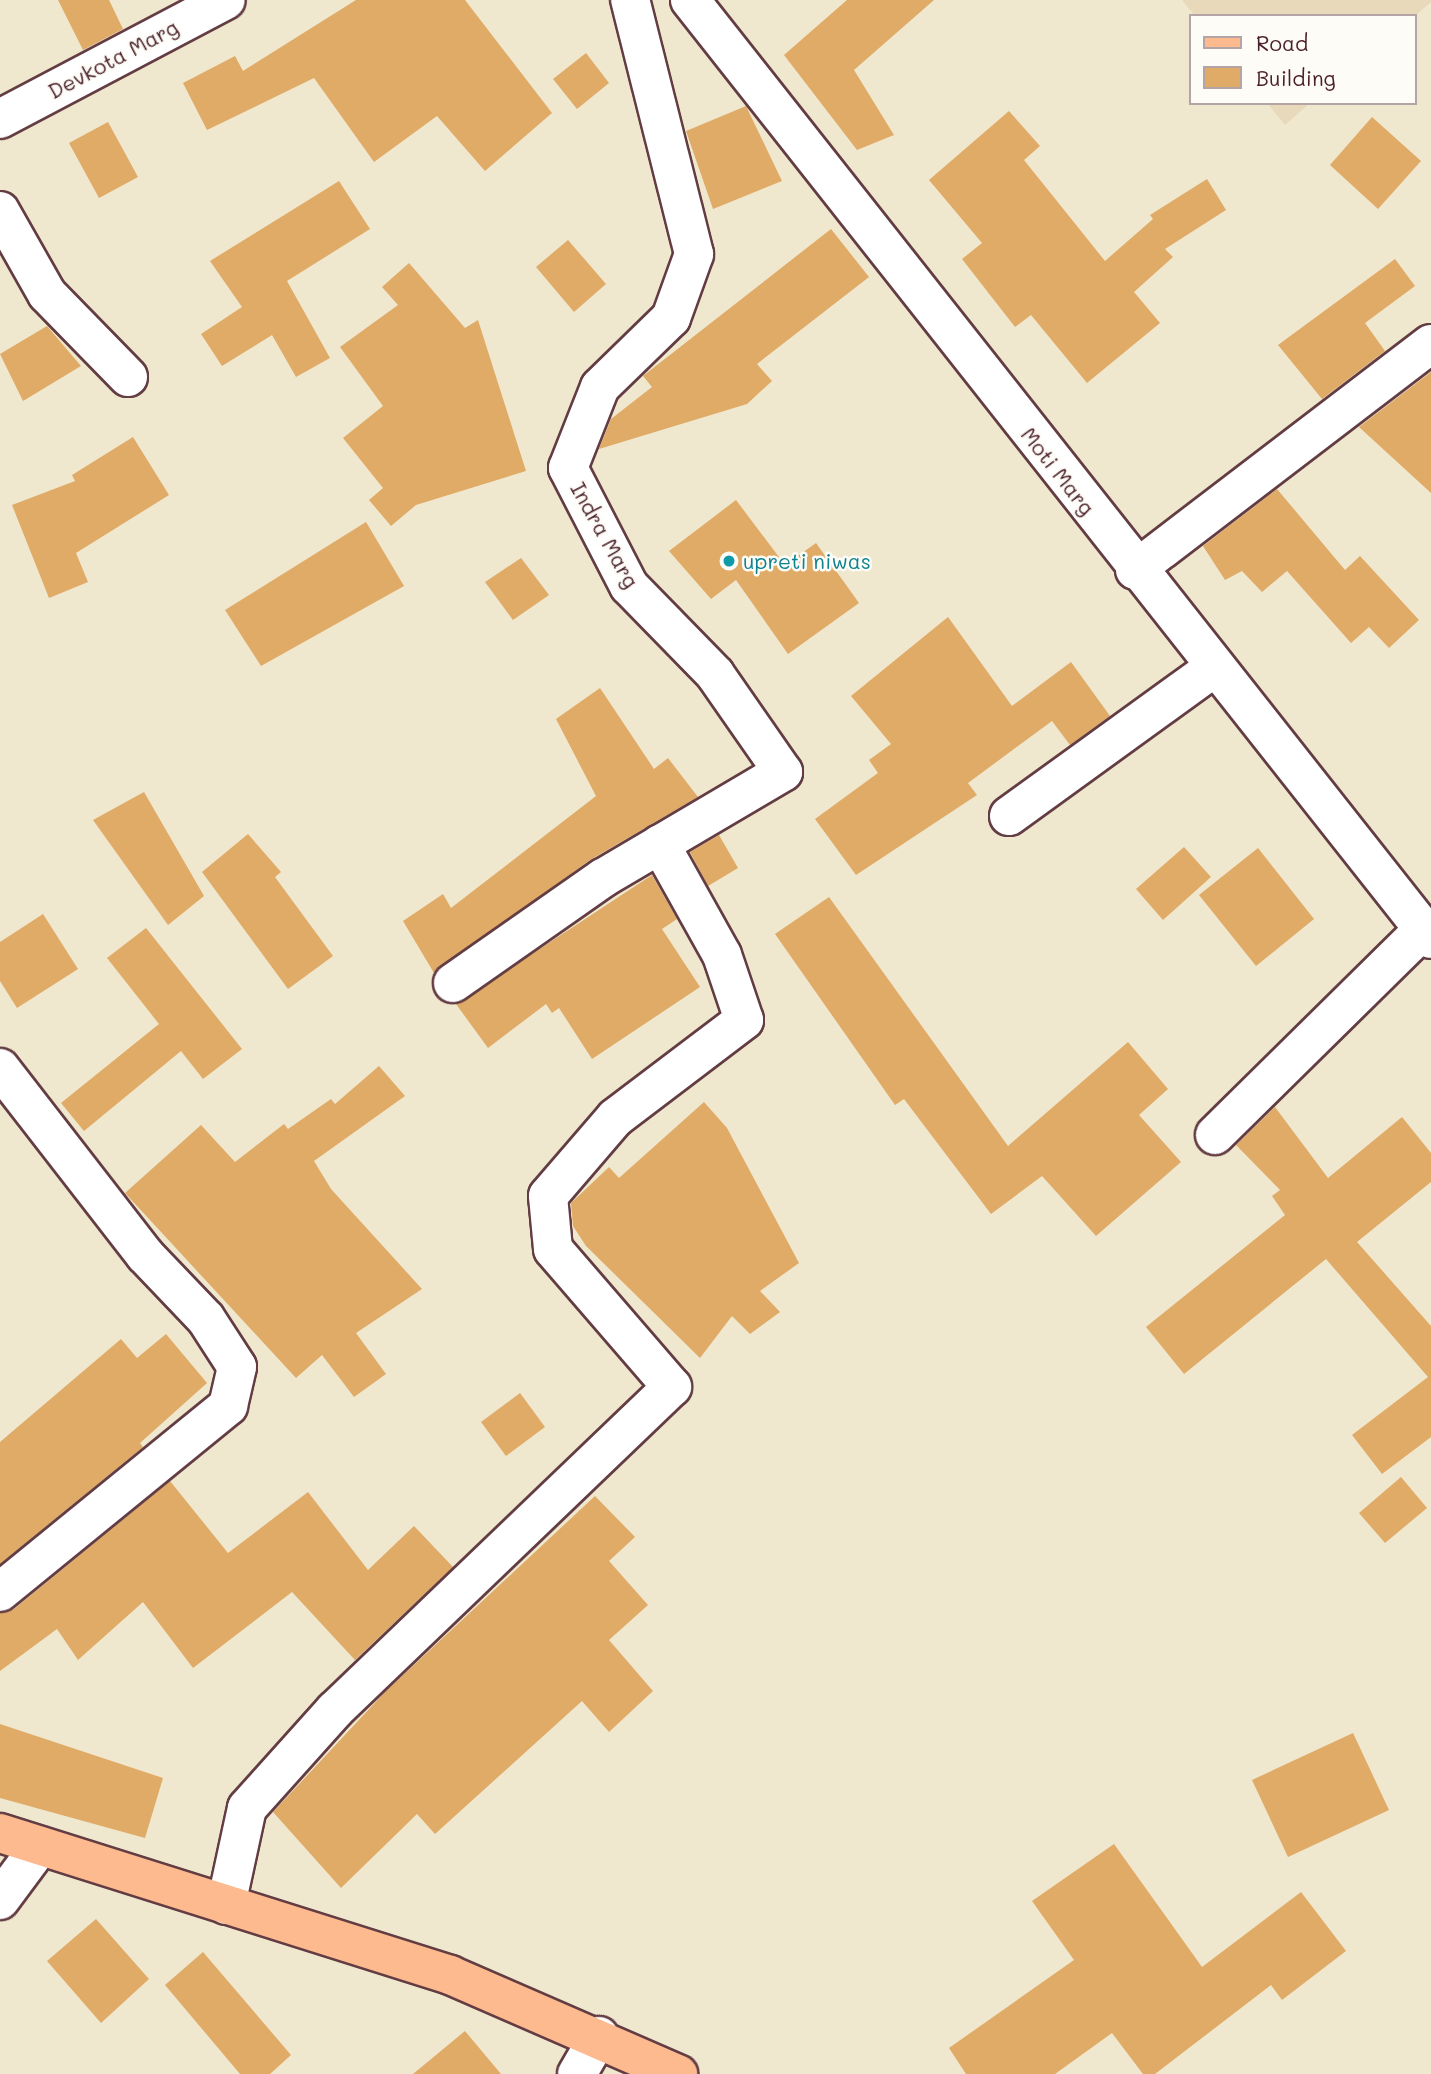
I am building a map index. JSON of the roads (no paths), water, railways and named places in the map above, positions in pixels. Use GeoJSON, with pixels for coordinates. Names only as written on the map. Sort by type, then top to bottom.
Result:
{"type":"FeatureCollection","features":[{"type":"Feature","properties":{"kind":"main road"},"geometry":{"type":"LineString","coordinates":[[0,1833],[450,1975],[599,2036],[678,2074]]}},
{"type":"Feature","properties":{"kind":"street","name":"Devkota Marg"},"geometry":{"type":"LineString","coordinates":[[0,119],[226,0]]}},
{"type":"Feature","properties":{"kind":"street","name":"Indra Marg"},"geometry":{"type":"LineString","coordinates":[[630,0],[694,254],[671,318],[600,387],[568,468],[629,586],[715,674],[783,772],[660,844]]}},
{"type":"Feature","properties":{"kind":"street","name":"Moti Marg"},"geometry":{"type":"LineString","coordinates":[[690,0],[1212,669],[1427,934]]}},
{"type":"Feature","properties":{"kind":"street"},"geometry":{"type":"LineString","coordinates":[[0,211],[47,294],[128,377]]}},
{"type":"Feature","properties":{"kind":"street"},"geometry":{"type":"LineString","coordinates":[[1135,570],[1431,344]]}},
{"type":"Feature","properties":{"kind":"street"},"geometry":{"type":"LineString","coordinates":[[1009,816],[1212,669]]}},
{"type":"Feature","properties":{"kind":"street"},"geometry":{"type":"LineString","coordinates":[[226,1905],[247,1808],[335,1710],[672,1387],[553,1249],[548,1196],[615,1118],[744,1020],[722,955],[660,844],[453,983]]}},
{"type":"Feature","properties":{"kind":"street"},"geometry":{"type":"LineString","coordinates":[[1215,1135],[1427,934]]}},
{"type":"Feature","properties":{"kind":"street"},"geometry":{"type":"LineString","coordinates":[[0,1068],[145,1255],[206,1319],[237,1367],[228,1406],[0,1592]]}},
{"type":"Feature","properties":{"kind":"street"},"geometry":{"type":"LineString","coordinates":[[0,1900],[40,1846]]}},
{"type":"Feature","properties":{"kind":"street"},"geometry":{"type":"LineString","coordinates":[[576,2074],[599,2036]]}},
{"type":"Feature","properties":{"kind":"place","name":"upreti niwas"},"geometry":{"type":"Point","coordinates":[729,561]}}]}
